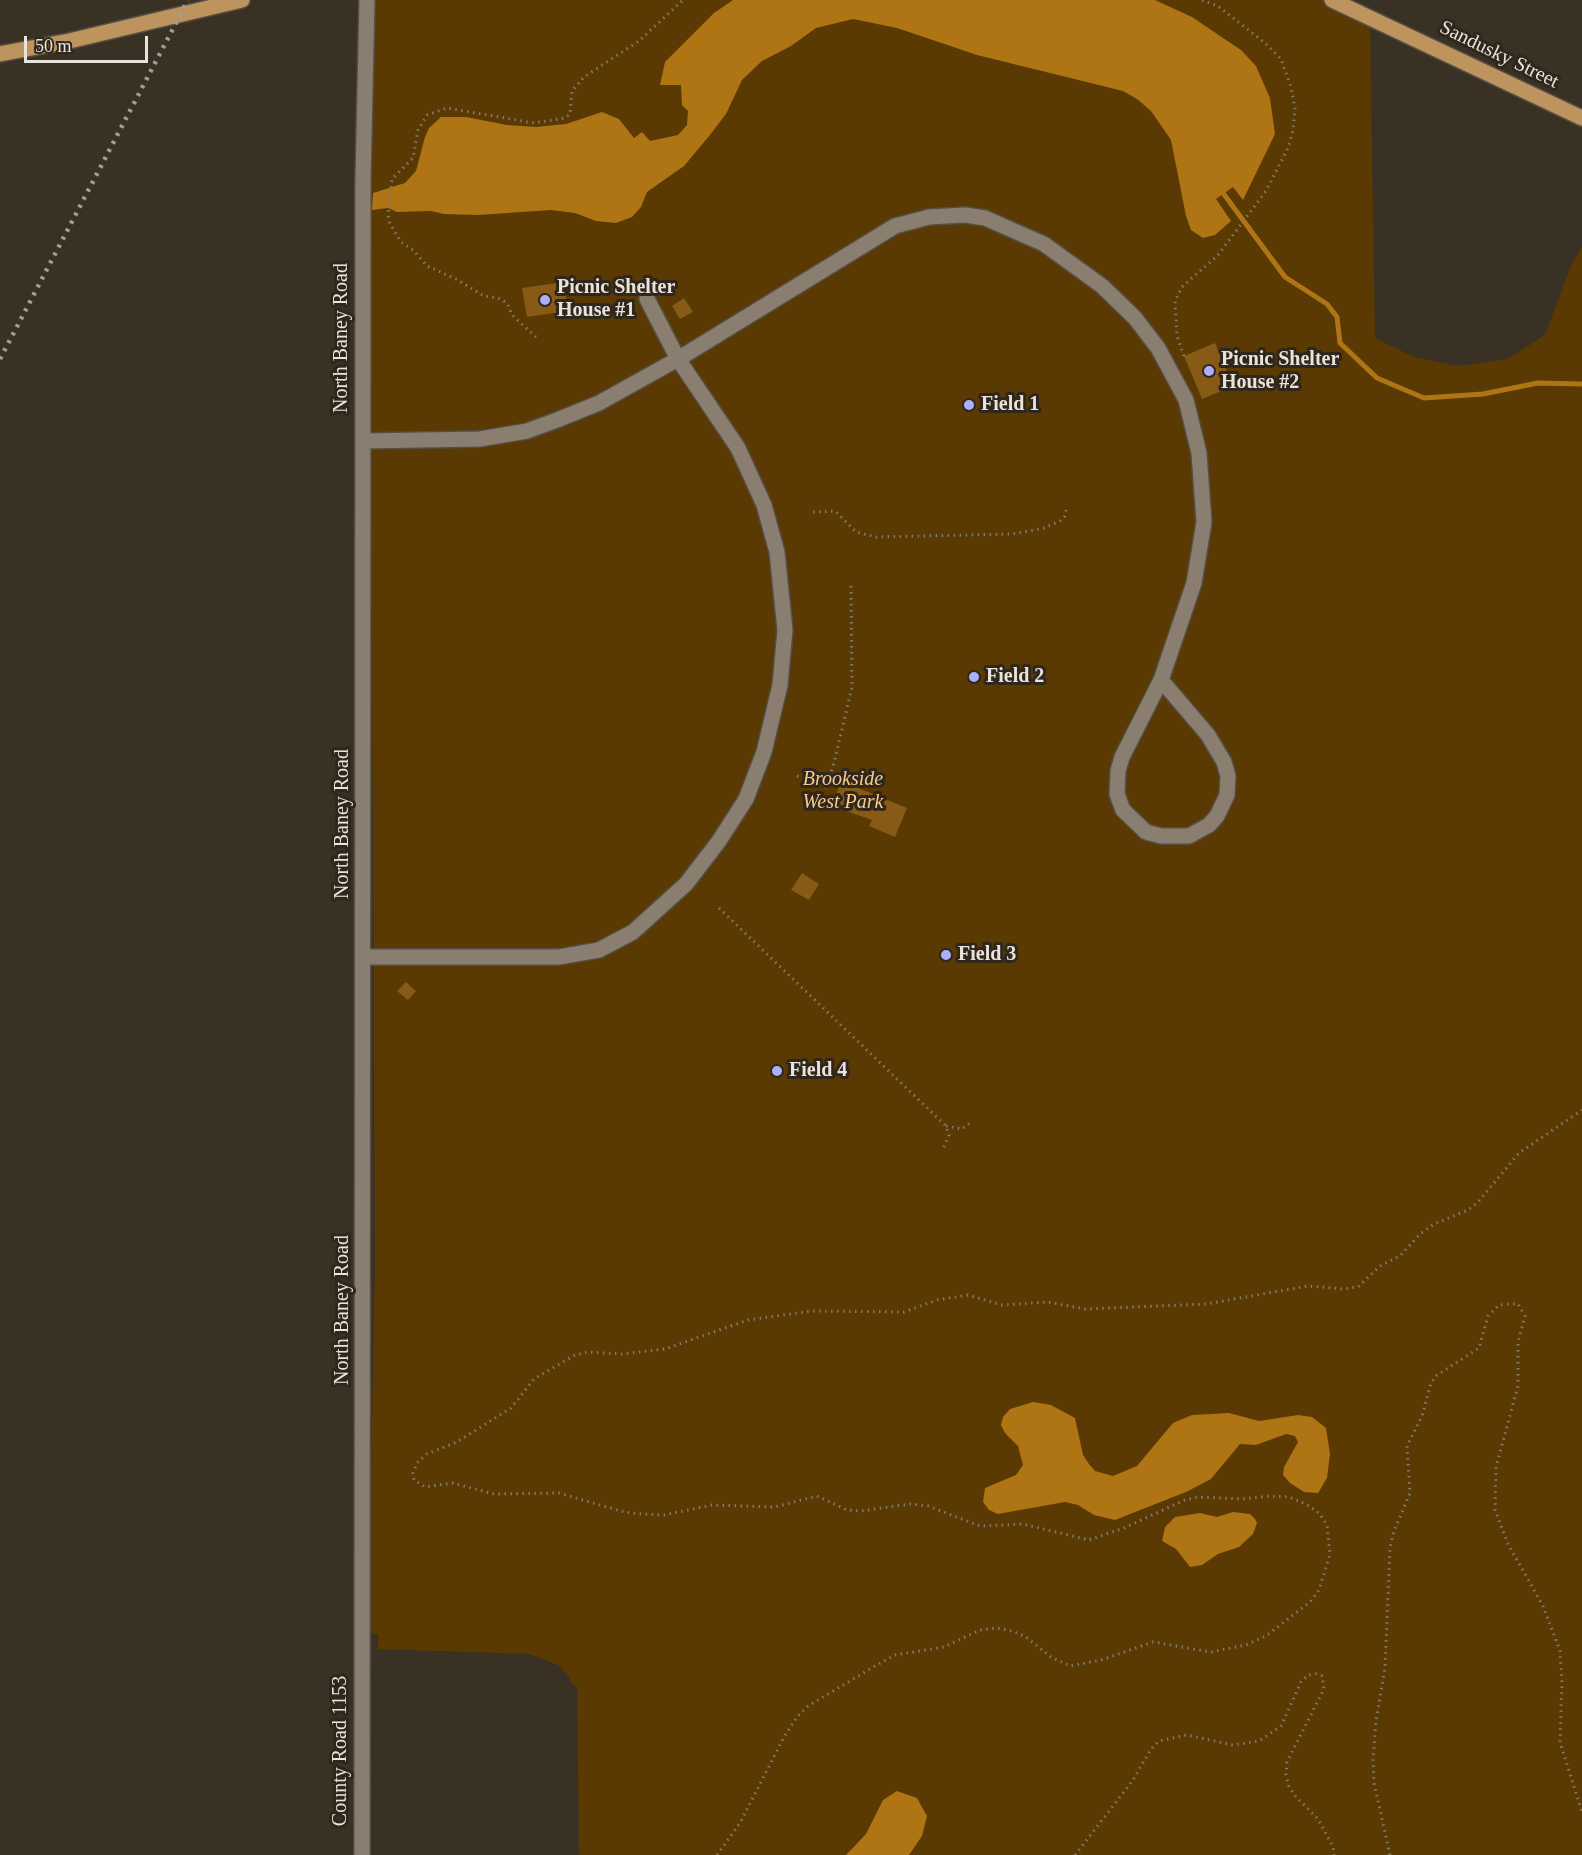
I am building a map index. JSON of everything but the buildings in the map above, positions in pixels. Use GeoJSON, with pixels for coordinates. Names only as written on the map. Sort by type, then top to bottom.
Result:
{"type":"FeatureCollection","features":[{"type":"Feature","properties":{"kind":"main road"},"geometry":{"type":"LineString","coordinates":[[0,54],[80,38],[242,0]]}},
{"type":"Feature","properties":{"kind":"main road","name":"Sandusky Street"},"geometry":{"type":"LineString","coordinates":[[1332,0],[1582,118]]}},
{"type":"Feature","properties":{"kind":"street","name":"North Baney Road"},"geometry":{"type":"LineString","coordinates":[[362,1648],[363,181],[367,0]]}},
{"type":"Feature","properties":{"kind":"street"},"geometry":{"type":"LineString","coordinates":[[363,441],[441,442],[487,438],[527,431],[598,404],[678,359],[878,236],[911,220],[956,215],[985,218],[1052,250],[1102,286],[1135,318],[1158,348],[1180,387],[1193,422],[1203,486],[1201,553],[1194,583],[1161,680],[1122,757],[1118,771],[1117,794],[1123,810],[1146,832],[1161,836],[1189,836],[1209,825],[1217,816],[1227,795],[1228,776],[1224,762],[1208,735],[1161,680]]}},
{"type":"Feature","properties":{"kind":"street"},"geometry":{"type":"LineString","coordinates":[[364,957],[559,957],[599,950],[633,932],[680,891],[719,841],[746,799],[767,744],[781,679],[785,630],[777,552],[764,505],[738,448],[715,410],[678,359],[647,299]]}},
{"type":"Feature","properties":{"kind":"street","name":"County Road 1153"},"geometry":{"type":"LineString","coordinates":[[362,1648],[362,1855]]}},
{"type":"Feature","properties":{"kind":"path"},"geometry":{"type":"LineString","coordinates":[[536,337],[512,315],[507,303],[498,298],[484,296],[420,261],[412,250],[401,242],[390,224],[388,215],[392,179],[413,158],[418,130],[427,115],[447,108],[534,123],[565,118],[570,114],[572,91],[584,77],[639,41],[683,0]]}},
{"type":"Feature","properties":{"kind":"path"},"geometry":{"type":"LineString","coordinates":[[1184,356],[1177,336],[1175,302],[1182,287],[1206,268],[1237,232],[1266,191],[1288,148],[1295,109],[1291,87],[1281,59],[1265,43],[1218,6],[1201,0]]}},
{"type":"Feature","properties":{"kind":"path"},"geometry":{"type":"LineString","coordinates":[[813,512],[835,512],[856,532],[876,537],[1013,534],[1044,528],[1060,521],[1065,516],[1067,506]]}},
{"type":"Feature","properties":{"kind":"path"},"geometry":{"type":"LineString","coordinates":[[797,776],[826,787],[834,763],[852,687],[851,585]]}},
{"type":"Feature","properties":{"kind":"path"},"geometry":{"type":"LineString","coordinates":[[719,908],[946,1126],[949,1135],[943,1149]]}},
{"type":"Feature","properties":{"kind":"path"},"geometry":{"type":"LineString","coordinates":[[717,1855],[740,1823],[784,1737],[797,1717],[808,1706],[895,1655],[944,1647],[980,1630],[996,1628],[1026,1637],[1052,1657],[1070,1666],[1101,1660],[1153,1642],[1211,1652],[1246,1645],[1266,1636],[1310,1602],[1319,1590],[1330,1554],[1328,1524],[1320,1513],[1306,1503],[1289,1497],[1270,1496],[1242,1499],[1198,1497],[1185,1500],[1124,1528],[1089,1540],[1023,1524],[980,1526],[928,1506],[910,1504],[860,1511],[847,1510],[817,1496],[775,1507],[712,1505],[664,1515],[642,1514],[624,1512],[559,1493],[494,1494],[453,1483],[425,1487],[414,1480],[413,1473],[417,1463],[427,1454],[458,1442],[511,1408],[534,1379],[575,1355],[588,1352],[622,1353],[665,1349],[748,1320],[812,1311],[904,1312],[937,1300],[968,1296],[1012,1306],[1048,1302],[1085,1309],[1206,1304],[1308,1286],[1344,1289],[1359,1287],[1380,1266],[1400,1256],[1420,1234],[1473,1206],[1519,1153],[1582,1110]]}},
{"type":"Feature","properties":{"kind":"path"},"geometry":{"type":"LineString","coordinates":[[946,1126],[962,1129],[971,1122]]}},
{"type":"Feature","properties":{"kind":"path"},"geometry":{"type":"LineString","coordinates":[[1390,1855],[1374,1783],[1373,1760],[1376,1721],[1385,1668],[1390,1548],[1394,1531],[1410,1493],[1407,1446],[1422,1416],[1431,1383],[1437,1375],[1479,1348],[1488,1316],[1499,1305],[1518,1304],[1525,1316],[1518,1342],[1518,1386],[1496,1467],[1495,1510],[1508,1544],[1543,1606],[1560,1651],[1562,1682],[1560,1742],[1582,1812]]}},
{"type":"Feature","properties":{"kind":"path"},"geometry":{"type":"LineString","coordinates":[[1075,1855],[1134,1779],[1151,1749],[1160,1741],[1187,1735],[1233,1745],[1259,1741],[1281,1726],[1301,1682],[1308,1675],[1316,1674],[1322,1676],[1324,1689],[1287,1762],[1286,1775],[1289,1787],[1296,1797],[1318,1819],[1333,1847],[1334,1855]]}},
{"type":"Feature","properties":{"kind":"green space","name":"Brookside West Park"},"geometry":{"type":"Polygon","coordinates":[[[372,0],[1322,0],[1370,22],[1375,338],[1414,357],[1458,366],[1508,359],[1545,335],[1572,263],[1582,247],[1582,1855],[579,1855],[577,1687],[572,1684],[568,1675],[558,1665],[529,1654],[378,1649],[378,1634],[368,1634],[375,1264],[370,215],[372,0]]]}},
{"type":"Feature","properties":{"kind":"shaded area"},"geometry":{"type":"Polygon","coordinates":[[[733,0],[1155,0],[1192,17],[1241,50],[1256,66],[1270,98],[1275,134],[1243,200],[1233,187],[1216,199],[1231,221],[1215,235],[1203,238],[1191,230],[1186,216],[1171,140],[1151,111],[1137,99],[1123,91],[977,55],[897,28],[853,19],[816,28],[791,46],[762,61],[742,80],[726,114],[710,135],[684,166],[647,192],[641,207],[632,217],[616,223],[596,221],[575,213],[551,210],[478,215],[444,214],[431,211],[397,212],[388,208],[372,210],[373,193],[405,183],[416,171],[429,128],[441,117],[466,117],[507,125],[536,127],[566,124],[602,112],[619,119],[634,138],[642,132],[650,141],[678,135],[687,125],[688,111],[682,105],[681,85],[660,85],[665,62],[714,13],[733,0]]]}},
{"type":"Feature","properties":{"kind":"shaded area"},"geometry":{"type":"Polygon","coordinates":[[[1033,1402],[1051,1405],[1075,1418],[1083,1455],[1095,1471],[1113,1476],[1137,1466],[1173,1423],[1192,1415],[1229,1413],[1259,1421],[1298,1415],[1312,1417],[1326,1428],[1330,1454],[1327,1478],[1318,1493],[1304,1492],[1290,1483],[1283,1475],[1284,1467],[1298,1442],[1295,1436],[1286,1434],[1256,1445],[1240,1444],[1211,1479],[1186,1492],[1115,1520],[1094,1515],[1078,1505],[1065,1502],[998,1514],[989,1510],[983,1502],[985,1488],[1016,1475],[1023,1465],[1018,1446],[1005,1433],[1001,1425],[1003,1417],[1010,1409],[1033,1402]]]}},
{"type":"Feature","properties":{"kind":"shaded area"},"geometry":{"type":"Polygon","coordinates":[[[1233,1512],[1250,1514],[1255,1519],[1257,1523],[1253,1534],[1239,1547],[1218,1554],[1202,1565],[1190,1567],[1176,1549],[1162,1541],[1165,1527],[1175,1517],[1200,1513],[1217,1517],[1233,1512]]]}},
{"type":"Feature","properties":{"kind":"shaded area"},"geometry":{"type":"Polygon","coordinates":[[[897,1791],[917,1798],[927,1816],[922,1836],[909,1855],[846,1855],[866,1834],[883,1800],[897,1791]]]}},
{"type":"Feature","properties":{"kind":"waterway"},"geometry":{"type":"LineString","coordinates":[[1223,193],[1285,277],[1327,304],[1337,317],[1340,343],[1377,378],[1424,398],[1483,394],[1538,383],[1582,384]]}},
{"type":"Feature","properties":{"kind":"railway"},"geometry":{"type":"LineString","coordinates":[[0,359],[188,0]]}},
{"type":"Feature","properties":{"kind":"place","name":"Picnic Shelter House #1"},"geometry":{"type":"Point","coordinates":[545,300]}},
{"type":"Feature","properties":{"kind":"place","name":"Picnic Shelter House #2"},"geometry":{"type":"Point","coordinates":[1209,371]}},
{"type":"Feature","properties":{"kind":"place","name":"Field 1"},"geometry":{"type":"Point","coordinates":[969,405]}},
{"type":"Feature","properties":{"kind":"place","name":"Field 2"},"geometry":{"type":"Point","coordinates":[974,677]}},
{"type":"Feature","properties":{"kind":"place","name":"Field 3"},"geometry":{"type":"Point","coordinates":[946,955]}},
{"type":"Feature","properties":{"kind":"place","name":"Field 4"},"geometry":{"type":"Point","coordinates":[777,1071]}}]}
